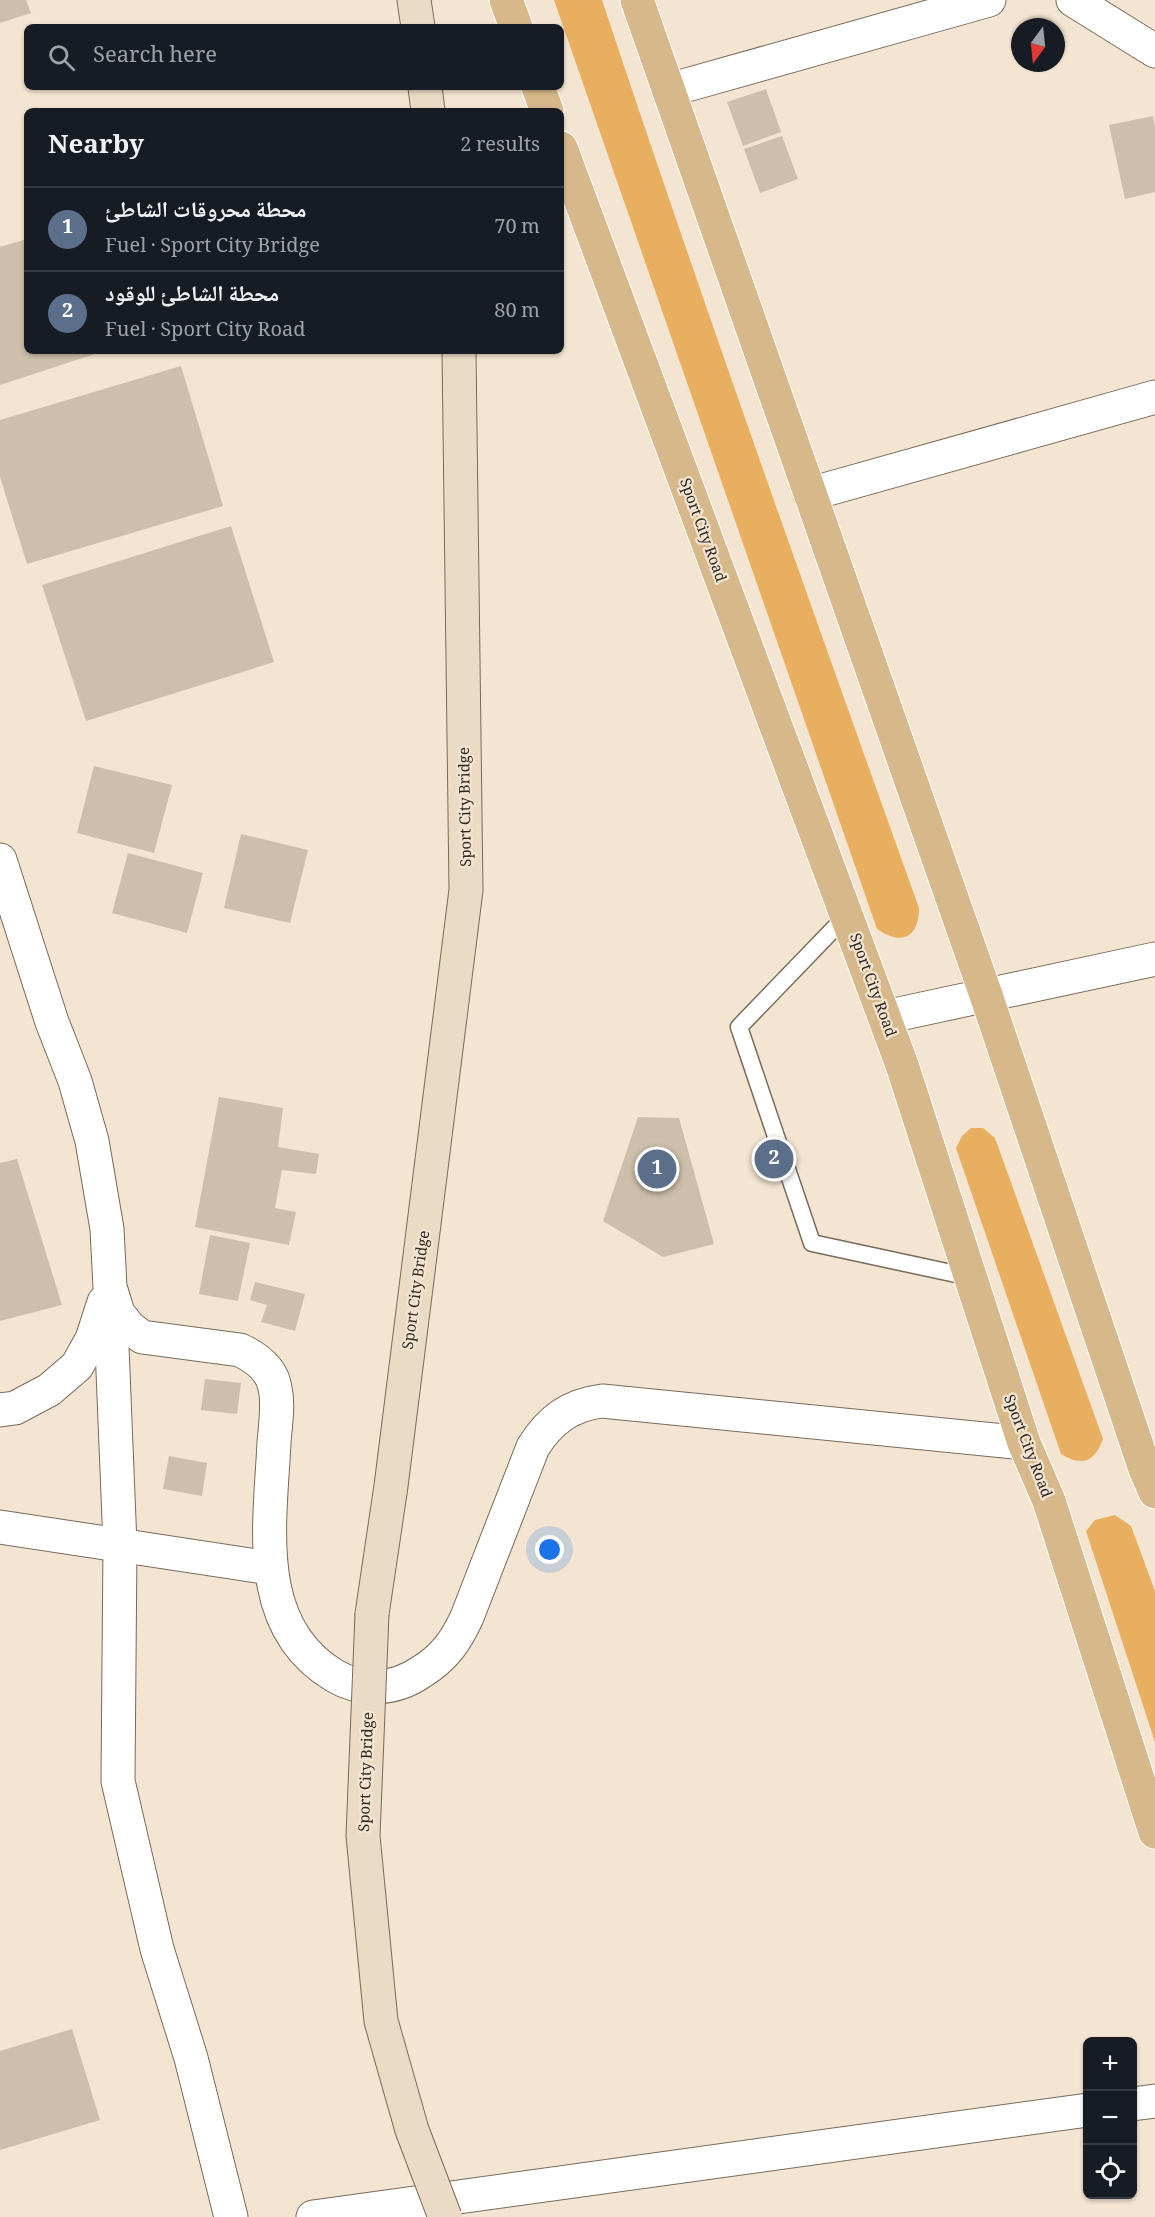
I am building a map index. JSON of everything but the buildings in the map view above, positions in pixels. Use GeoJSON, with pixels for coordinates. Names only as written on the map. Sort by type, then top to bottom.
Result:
{"type":"FeatureCollection","features":[{"type":"Feature","properties":{"kind":"main road"},"geometry":{"type":"LineString","coordinates":[[414,0],[418,24]]}},
{"type":"Feature","properties":{"kind":"main road"},"geometry":{"type":"LineString","coordinates":[[506,0],[515,24]]}},
{"type":"Feature","properties":{"kind":"main road"},"geometry":{"type":"LineString","coordinates":[[637,0],[986,995],[1152,1477]]}},
{"type":"Feature","properties":{"kind":"main road"},"geometry":{"type":"LineString","coordinates":[[425,90],[428,108]]}},
{"type":"Feature","properties":{"kind":"main road"},"geometry":{"type":"LineString","coordinates":[[539,90],[546,108]]}},
{"type":"Feature","properties":{"kind":"main road","name":"Sport City Road"},"geometry":{"type":"LineString","coordinates":[[564,156],[903,1065],[1023,1443],[1049,1501],[1155,1832]]}},
{"type":"Feature","properties":{"kind":"main road","name":"Sport City Bridge"},"geometry":{"type":"LineString","coordinates":[[445,2217],[412,2130],[381,2021],[363,1836],[372,1614],[391,1486],[466,890],[459,354]]}},
{"type":"Feature","properties":{"kind":"street"},"geometry":{"type":"LineString","coordinates":[[669,90],[989,0]]}},
{"type":"Feature","properties":{"kind":"street"},"geometry":{"type":"LineString","coordinates":[[1073,0],[1155,51]]}},
{"type":"Feature","properties":{"kind":"street"},"geometry":{"type":"LineString","coordinates":[[810,494],[1155,397]]}},
{"type":"Feature","properties":{"kind":"street"},"geometry":{"type":"LineString","coordinates":[[0,860],[52,1022],[75,1081],[92,1141],[106,1229],[110,1287],[120,1545],[118,1780],[157,1949],[190,2058],[231,2217]]}},
{"type":"Feature","properties":{"kind":"street"},"geometry":{"type":"LineString","coordinates":[[885,1017],[1155,959]]}},
{"type":"Feature","properties":{"kind":"street"},"geometry":{"type":"LineString","coordinates":[[0,1410],[15,1408],[49,1390],[77,1366],[92,1339],[110,1287]]}},
{"type":"Feature","properties":{"kind":"street"},"geometry":{"type":"LineString","coordinates":[[110,1287],[118,1313],[129,1327],[142,1337],[240,1350],[254,1357],[272,1377],[276,1400],[269,1540],[270,1568],[275,1596],[300,1646],[321,1668],[344,1682],[370,1688],[394,1685],[417,1675],[434,1664],[453,1643],[467,1617],[533,1446],[544,1430],[559,1416],[587,1403],[602,1401],[1023,1443]]}},
{"type":"Feature","properties":{"kind":"street"},"geometry":{"type":"LineString","coordinates":[[0,1527],[270,1568]]}},
{"type":"Feature","properties":{"kind":"street"},"geometry":{"type":"LineString","coordinates":[[1137,2103],[1155,2101]]}},
{"type":"Feature","properties":{"kind":"street"},"geometry":{"type":"LineString","coordinates":[[313,2217],[361,2214],[1083,2111]]}},
{"type":"Feature","properties":{"kind":"lane"},"geometry":{"type":"LineString","coordinates":[[847,915],[740,1027],[809,1232],[813,1243],[970,1277]]}},
{"type":"Feature","properties":{"kind":"shaded area"},"geometry":{"type":"Polygon","coordinates":[[[554,0],[602,0],[718,341],[919,908],[916,926],[907,936],[894,937],[877,929],[554,0]]]}},
{"type":"Feature","properties":{"kind":"shaded area"},"geometry":{"type":"Polygon","coordinates":[[[971,1128],[983,1128],[995,1138],[1103,1439],[1096,1453],[1086,1460],[1075,1460],[1061,1454],[956,1148],[962,1136],[971,1128]]]}},
{"type":"Feature","properties":{"kind":"shaded area"},"geometry":{"type":"Polygon","coordinates":[[[1115,1515],[1131,1526],[1155,1591],[1155,1742],[1086,1531],[1095,1520],[1115,1515]]]}},
{"type":"Feature","properties":{"kind":"place","name":"محطة الشاطئ للوقود"},"geometry":{"type":"Point","coordinates":[774,1159]}},
{"type":"Feature","properties":{"kind":"place","name":"محطة محروقات الشاطئ"},"geometry":{"type":"Point","coordinates":[657,1169]}}]}
